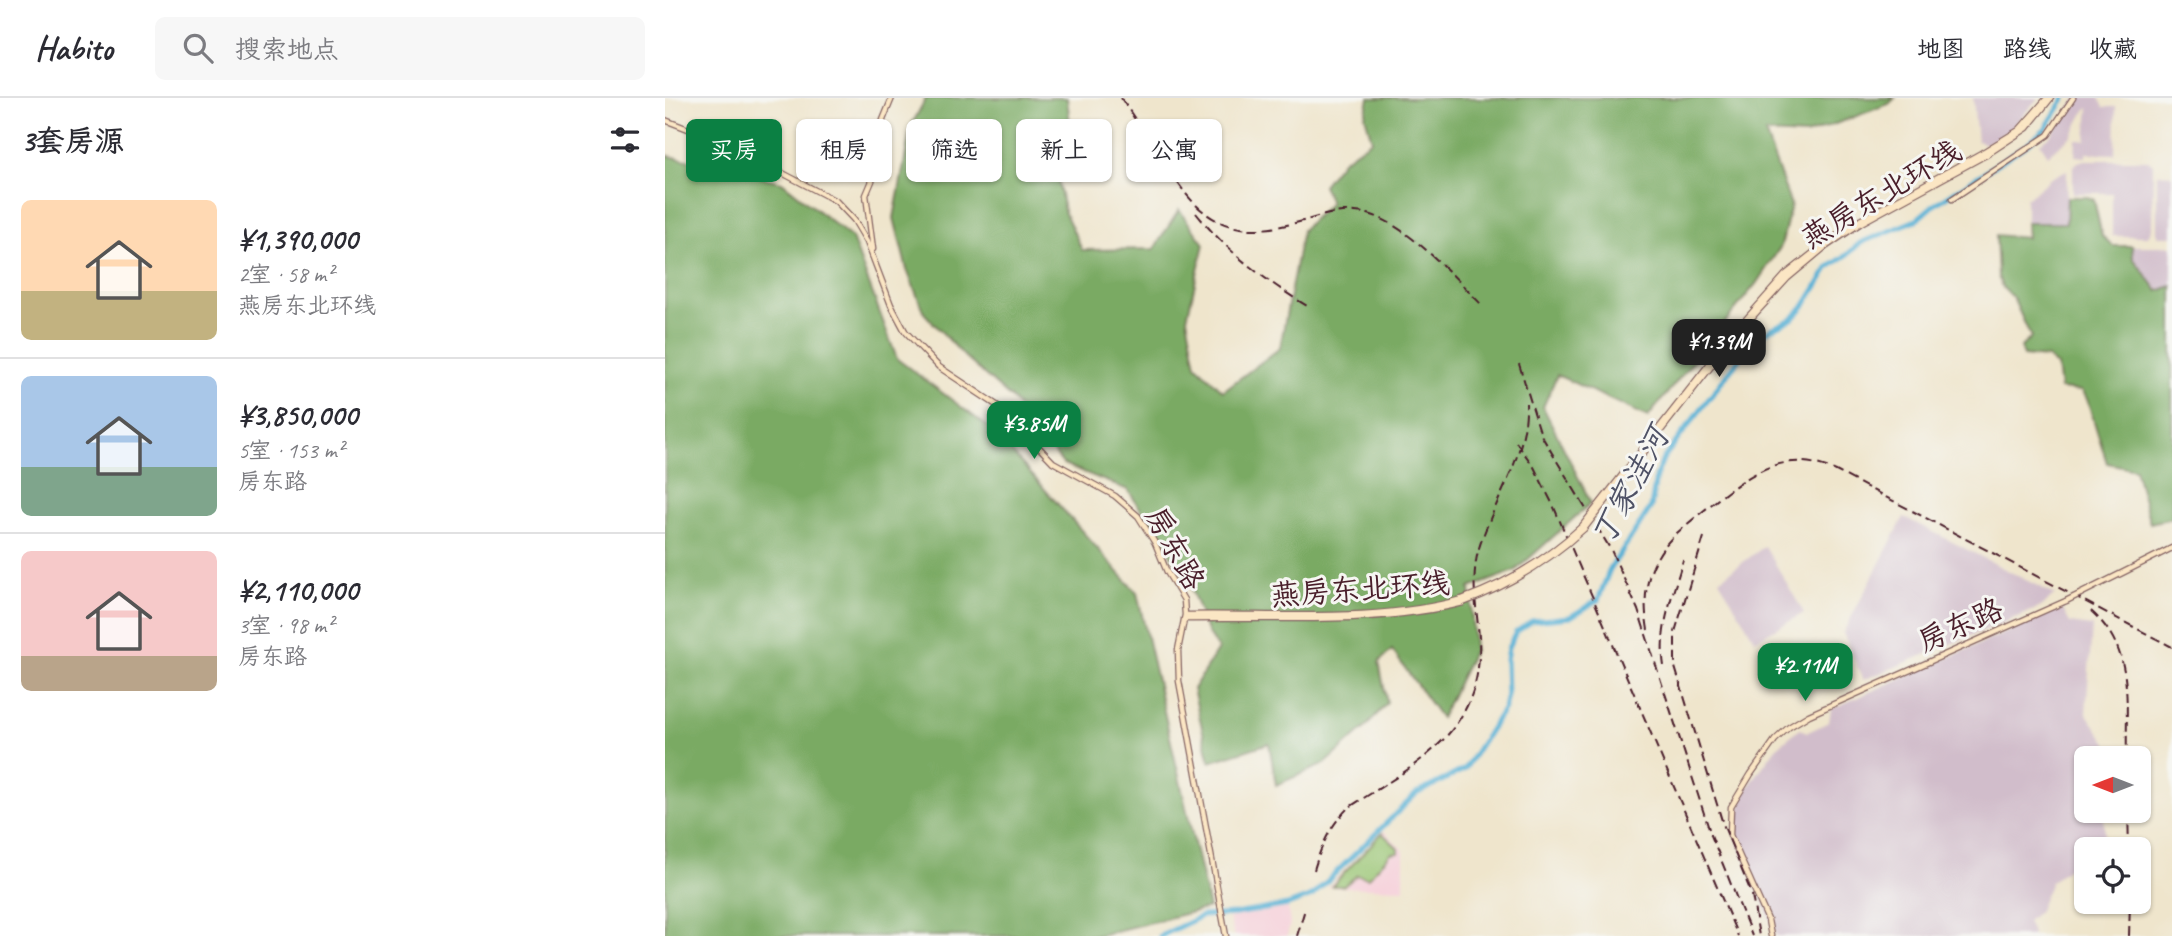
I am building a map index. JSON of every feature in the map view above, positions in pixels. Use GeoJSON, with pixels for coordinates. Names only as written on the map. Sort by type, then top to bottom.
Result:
{"type":"FeatureCollection","features":[{"type":"Feature","properties":{"kind":"main road"},"geometry":{"type":"LineString","coordinates":[[873,253],[866,195],[880,162],[883,120],[892,98]]}},
{"type":"Feature","properties":{"kind":"main road","name":"燕房东北环线"},"geometry":{"type":"LineString","coordinates":[[1185,617],[1313,615],[1436,606],[1463,601],[1524,570],[1554,551],[1581,526],[1732,334],[1785,275],[1860,220],[1985,154],[2019,130],[2049,98]]}},
{"type":"Feature","properties":{"kind":"main road"},"geometry":{"type":"LineString","coordinates":[[1952,199],[2048,135],[2073,98]]}},
{"type":"Feature","properties":{"kind":"main road","name":"房东路"},"geometry":{"type":"LineString","coordinates":[[665,120],[727,144],[836,201],[854,220],[873,253],[905,331],[954,377],[1001,408],[1053,462],[1115,496],[1138,516],[1155,543],[1185,604],[1178,650],[1179,681],[1226,936]]}},
{"type":"Feature","properties":{"kind":"main road","name":"房东路"},"geometry":{"type":"LineString","coordinates":[[1771,936],[1768,920],[1730,835],[1729,825],[1731,807],[1775,740],[1789,726],[2066,601],[2172,548]]}},
{"type":"Feature","properties":{"kind":"shaded area"},"geometry":{"type":"Polygon","coordinates":[[[1973,98],[2038,98],[2009,131],[1986,144],[1977,141],[1973,98]]]}},
{"type":"Feature","properties":{"kind":"shaded area"},"geometry":{"type":"Polygon","coordinates":[[[2077,98],[2099,98],[2104,107],[2116,107],[2115,154],[2086,153],[2086,157],[2075,156],[2076,139],[2086,140],[2089,108],[2071,136],[2048,155],[2040,143],[2050,136],[2077,98]]]}},
{"type":"Feature","properties":{"kind":"shaded area"},"geometry":{"type":"Polygon","coordinates":[[[2085,160],[2148,160],[2153,164],[2152,229],[2148,236],[2112,236],[2112,193],[2073,193],[2073,166],[2085,160]]]}},
{"type":"Feature","properties":{"kind":"shaded area"},"geometry":{"type":"Polygon","coordinates":[[[2067,170],[2066,223],[2026,223],[2026,199],[2051,178],[2067,170]]]}},
{"type":"Feature","properties":{"kind":"shaded area"},"geometry":{"type":"Polygon","coordinates":[[[2157,174],[2172,176],[2172,236],[2157,236],[2157,174]]]}},
{"type":"Feature","properties":{"kind":"shaded area"},"geometry":{"type":"Polygon","coordinates":[[[2132,246],[2172,246],[2172,286],[2159,291],[2133,257],[2132,246]]]}},
{"type":"Feature","properties":{"kind":"shaded area"},"geometry":{"type":"Polygon","coordinates":[[[1904,517],[2055,595],[2041,607],[1863,680],[1843,633],[1904,517]]]}},
{"type":"Feature","properties":{"kind":"shaded area"},"geometry":{"type":"Polygon","coordinates":[[[1765,546],[1804,613],[1755,640],[1719,580],[1765,546]]]}},
{"type":"Feature","properties":{"kind":"shaded area"},"geometry":{"type":"Polygon","coordinates":[[[2062,608],[2070,623],[2092,626],[2086,713],[2108,744],[2074,746],[2074,823],[2104,823],[2105,837],[2074,837],[2074,864],[2051,882],[2038,912],[2027,921],[2033,936],[1777,936],[1735,835],[1737,815],[1746,790],[1776,748],[1799,729],[1808,732],[1829,722],[1831,709],[2062,608]]]}},
{"type":"Feature","properties":{"kind":"shaded area"},"geometry":{"type":"Polygon","coordinates":[[[1384,831],[1404,851],[1404,889],[1328,887],[1384,831]]]}},
{"type":"Feature","properties":{"kind":"shaded area"},"geometry":{"type":"Polygon","coordinates":[[[1288,908],[1290,924],[1287,936],[1234,936],[1229,918],[1288,908]]]}},
{"type":"Feature","properties":{"kind":"green space"},"geometry":{"type":"Polygon","coordinates":[[[926,98],[1067,98],[1069,119],[1016,119],[1016,182],[1058,182],[1064,211],[1082,250],[1154,249],[1179,210],[1204,244],[1187,318],[1196,365],[1223,391],[1280,348],[1302,230],[1330,203],[1323,185],[1342,161],[1372,140],[1365,116],[1369,98],[1895,98],[1889,104],[1806,135],[1765,133],[1791,205],[1781,246],[1756,284],[1648,417],[1557,375],[1543,407],[1591,503],[1515,571],[1470,588],[1474,650],[1441,718],[1392,650],[1379,662],[1387,703],[1365,728],[1325,764],[1276,785],[1269,743],[1210,762],[1193,689],[1218,649],[1208,634],[1189,583],[1128,490],[1063,464],[1012,399],[966,358],[924,313],[907,270],[894,218],[906,153],[906,182],[1002,182],[1002,119],[915,119],[926,98]]]}},
{"type":"Feature","properties":{"kind":"green space"},"geometry":{"type":"Polygon","coordinates":[[[665,155],[686,160],[686,182],[782,182],[852,238],[897,359],[992,430],[1137,593],[1209,908],[1095,936],[665,936],[665,155]]]}},
{"type":"Feature","properties":{"kind":"green space"},"geometry":{"type":"Polygon","coordinates":[[[2067,197],[2088,197],[2094,200],[2102,236],[2113,246],[2132,246],[2133,258],[2158,291],[2172,286],[2172,518],[2150,523],[2135,469],[2107,463],[2087,399],[2081,391],[2060,389],[2057,366],[2048,358],[2023,356],[2021,347],[2031,337],[2013,298],[2002,287],[1998,276],[1996,235],[2027,238],[2026,223],[2066,223],[2067,197]]]}},
{"type":"Feature","properties":{"kind":"green space"},"geometry":{"type":"Polygon","coordinates":[[[1382,833],[1398,848],[1398,852],[1391,853],[1368,878],[1357,875],[1344,886],[1332,886],[1382,833]]]}},
{"type":"Feature","properties":{"kind":"waterway","name":"丁家洼河"},"geometry":{"type":"LineString","coordinates":[[1160,936],[1202,916],[1235,914],[1288,905],[1312,896],[1416,794],[1465,769],[1504,708],[1507,695],[1506,660],[1508,648],[1516,632],[1532,621],[1570,617],[1598,600],[1610,569],[1651,507],[1656,476],[1663,459],[1752,342],[1792,319],[1805,305],[1829,267],[1860,243],[1916,220],[1934,205],[2026,145],[2045,129],[2065,98]]}},
{"type":"Feature","properties":{"kind":"railway"},"geometry":{"type":"LineString","coordinates":[[1121,98],[1135,119]]}},
{"type":"Feature","properties":{"kind":"railway"},"geometry":{"type":"LineString","coordinates":[[1177,182],[1202,210],[1219,222],[1240,228],[1265,229],[1340,212],[1358,212],[1383,220],[1414,240],[1483,306]]}},
{"type":"Feature","properties":{"kind":"railway"},"geometry":{"type":"LineString","coordinates":[[1196,213],[1247,264],[1307,306]]}},
{"type":"Feature","properties":{"kind":"railway"},"geometry":{"type":"LineString","coordinates":[[1519,364],[1541,435],[1611,550],[1638,610],[1711,835],[1752,936]]}},
{"type":"Feature","properties":{"kind":"railway"},"geometry":{"type":"LineString","coordinates":[[1314,870],[1327,837],[1348,808],[1421,760],[1441,742],[1458,722],[1470,698],[1478,671],[1476,559],[1485,530],[1522,441],[1526,403]]}},
{"type":"Feature","properties":{"kind":"railway"},"geometry":{"type":"LineString","coordinates":[[1516,442],[1534,467],[1553,505],[1738,936]]}},
{"type":"Feature","properties":{"kind":"railway"},"geometry":{"type":"LineString","coordinates":[[1648,630],[1646,604],[1651,570],[1670,540],[1748,478],[1764,469],[1798,462],[1816,464],[1836,471],[2172,647]]}},
{"type":"Feature","properties":{"kind":"railway"},"geometry":{"type":"LineString","coordinates":[[1704,537],[1675,632],[1675,667],[1723,824],[1752,895],[1759,936]]}},
{"type":"Feature","properties":{"kind":"railway"},"geometry":{"type":"LineString","coordinates":[[1664,666],[1665,625],[1683,560]]}},
{"type":"Feature","properties":{"kind":"railway"},"geometry":{"type":"LineString","coordinates":[[2091,611],[2105,627],[2122,660],[2127,697],[2127,746]]}},
{"type":"Feature","properties":{"kind":"railway"},"geometry":{"type":"LineString","coordinates":[[2128,823],[2129,837]]}},
{"type":"Feature","properties":{"kind":"railway"},"geometry":{"type":"LineString","coordinates":[[1297,936],[1305,909]]}},
{"type":"Feature","properties":{"kind":"railway"},"geometry":{"type":"LineString","coordinates":[[2129,936],[2130,914]]}}]}
